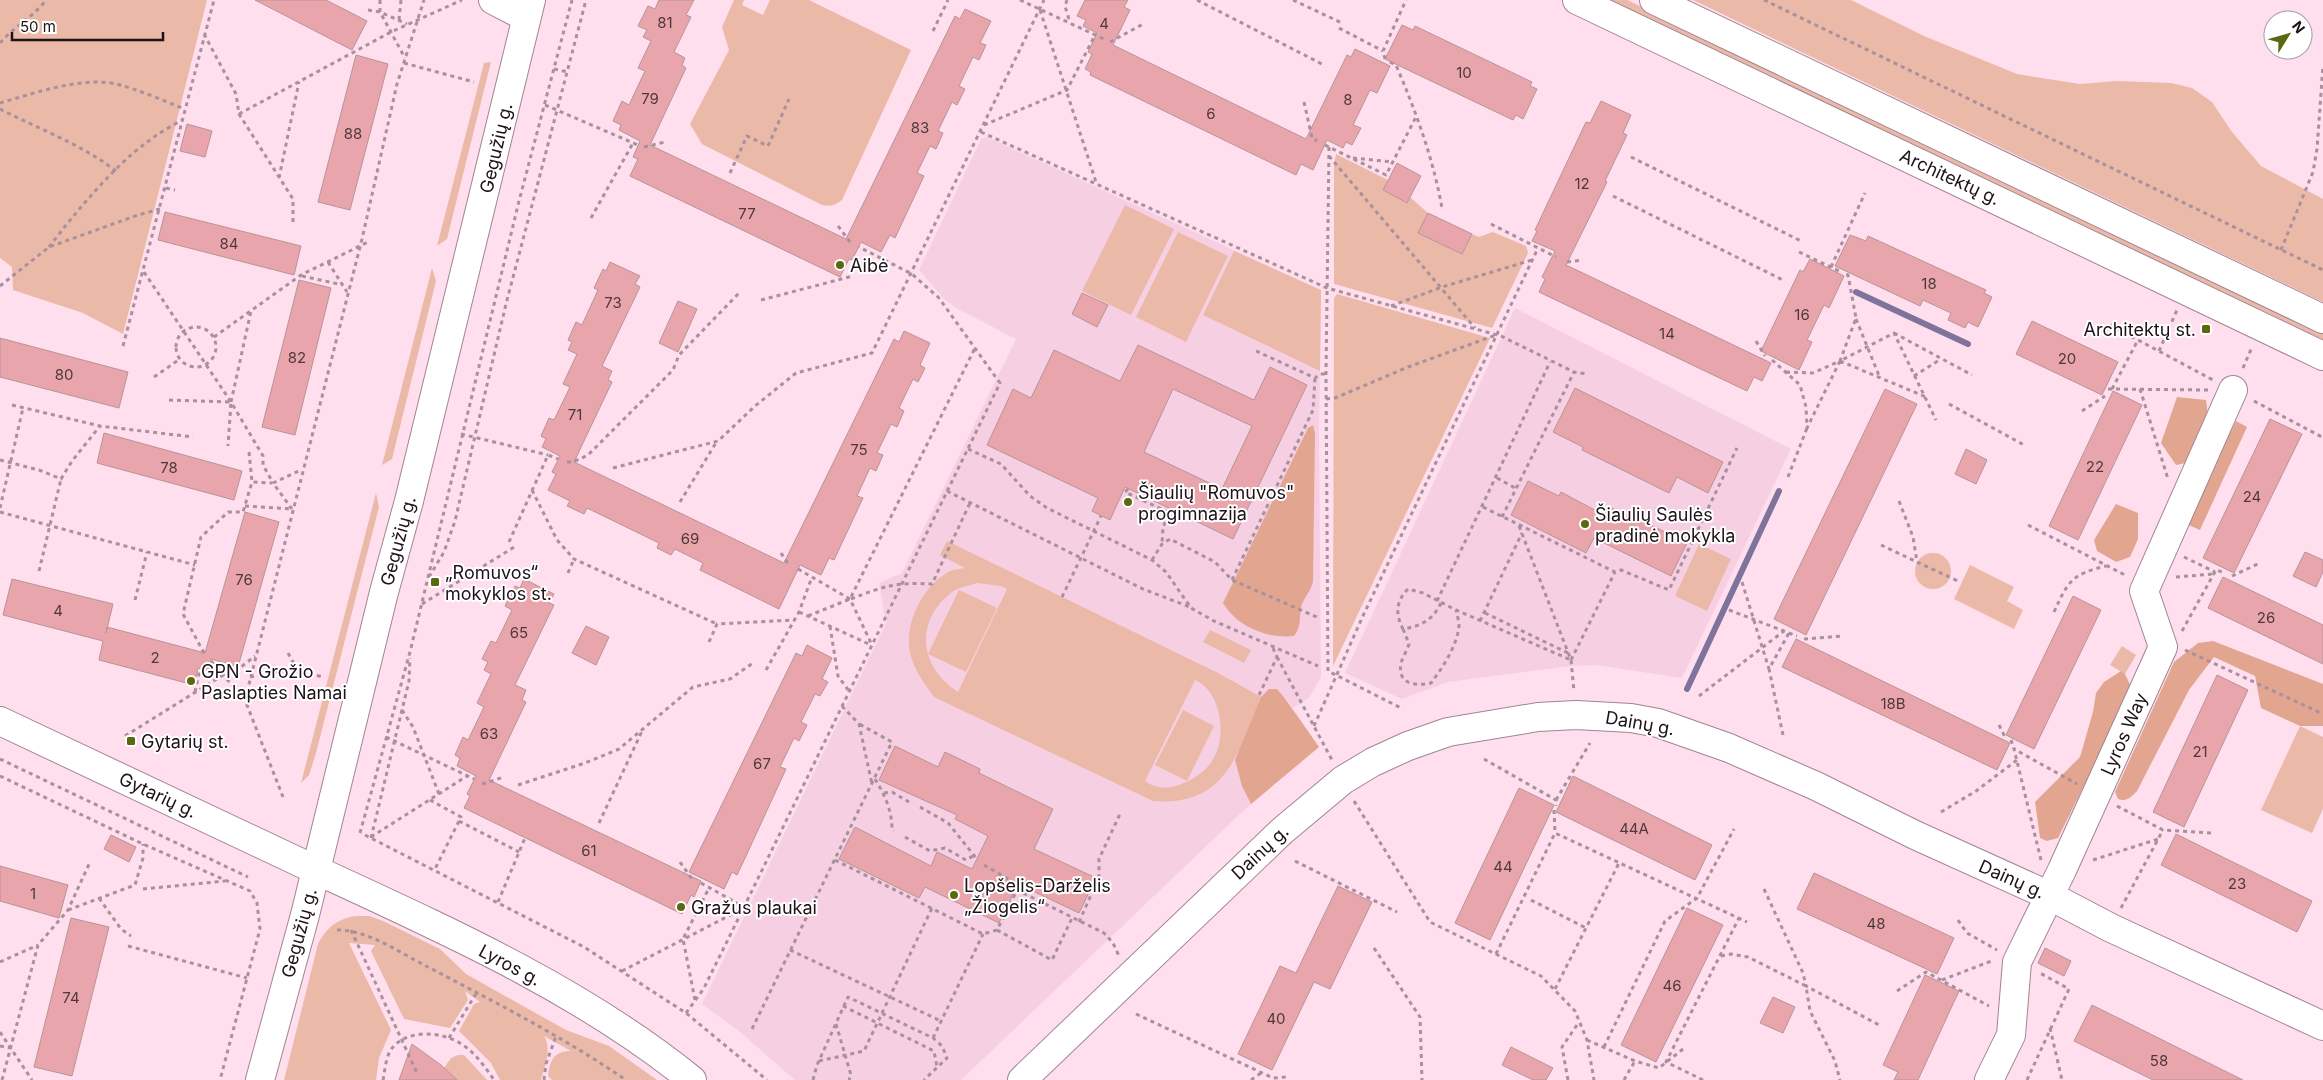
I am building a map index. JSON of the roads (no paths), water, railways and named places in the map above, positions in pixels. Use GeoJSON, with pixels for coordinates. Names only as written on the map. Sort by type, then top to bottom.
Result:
{"type":"FeatureCollection","features":[{"type":"Feature","properties":{"kind":"street"},"geometry":{"type":"LineString","coordinates":[[493,0],[529,8]]}},
{"type":"Feature","properties":{"kind":"street","name":"Architektų g."},"geometry":{"type":"LineString","coordinates":[[1577,0],[2323,356]]}},
{"type":"Feature","properties":{"kind":"street","name":"Architektų g."},"geometry":{"type":"LineString","coordinates":[[1654,0],[2323,319]]}},
{"type":"Feature","properties":{"kind":"street","name":"Gegužių g."},"geometry":{"type":"LineString","coordinates":[[260,1080],[316,869],[474,237],[529,8]]}},
{"type":"Feature","properties":{"kind":"street","name":"Lyros Way"},"geometry":{"type":"LineString","coordinates":[[1989,1080],[2011,1035],[2012,958],[2050,896],[2163,647],[2144,591],[2233,390]]}},
{"type":"Feature","properties":{"kind":"street","name":"Dainų g."},"geometry":{"type":"LineString","coordinates":[[1022,1080],[1282,831],[1343,780],[1373,762],[1448,732],[1538,717],[1576,715],[1631,718],[1658,723],[1729,748],[1816,786],[1915,835],[2050,896],[2111,928],[2323,1026]]}},
{"type":"Feature","properties":{"kind":"street","name":"Gytarių g."},"geometry":{"type":"LineString","coordinates":[[0,721],[316,869]]}},
{"type":"Feature","properties":{"kind":"street","name":"Lyros g."},"geometry":{"type":"LineString","coordinates":[[316,869],[404,910],[584,1006],[663,1056],[692,1080]]}},
{"type":"Feature","properties":{"kind":"waterway"},"geometry":{"type":"LineString","coordinates":[[1856,292],[1968,344]]}},
{"type":"Feature","properties":{"kind":"waterway"},"geometry":{"type":"LineString","coordinates":[[1687,689],[1779,491]]}},
{"type":"Feature","properties":{"kind":"place","name":"Aibė"},"geometry":{"type":"Point","coordinates":[840,265]}},
{"type":"Feature","properties":{"kind":"place","name":"Architektų st."},"geometry":{"type":"Point","coordinates":[2206,329]}},
{"type":"Feature","properties":{"kind":"place","name":"Šiaulių \"Romuvos\" progimnazija"},"geometry":{"type":"Point","coordinates":[1128,502]}},
{"type":"Feature","properties":{"kind":"place","name":"Šiaulių Saulės pradinė mokykla"},"geometry":{"type":"Point","coordinates":[1585,524]}},
{"type":"Feature","properties":{"kind":"place","name":"„Romuvos“ mokyklos st."},"geometry":{"type":"Point","coordinates":[435,582]}},
{"type":"Feature","properties":{"kind":"place","name":"GPN - Grožio Paslapties Namai"},"geometry":{"type":"Point","coordinates":[191,681]}},
{"type":"Feature","properties":{"kind":"place","name":"Gytarių st."},"geometry":{"type":"Point","coordinates":[131,741]}},
{"type":"Feature","properties":{"kind":"place","name":"Lopšelis-Darželis „Žiogelis“"},"geometry":{"type":"Point","coordinates":[954,895]}},
{"type":"Feature","properties":{"kind":"place","name":"Gražus plaukai"},"geometry":{"type":"Point","coordinates":[681,907]}}]}
